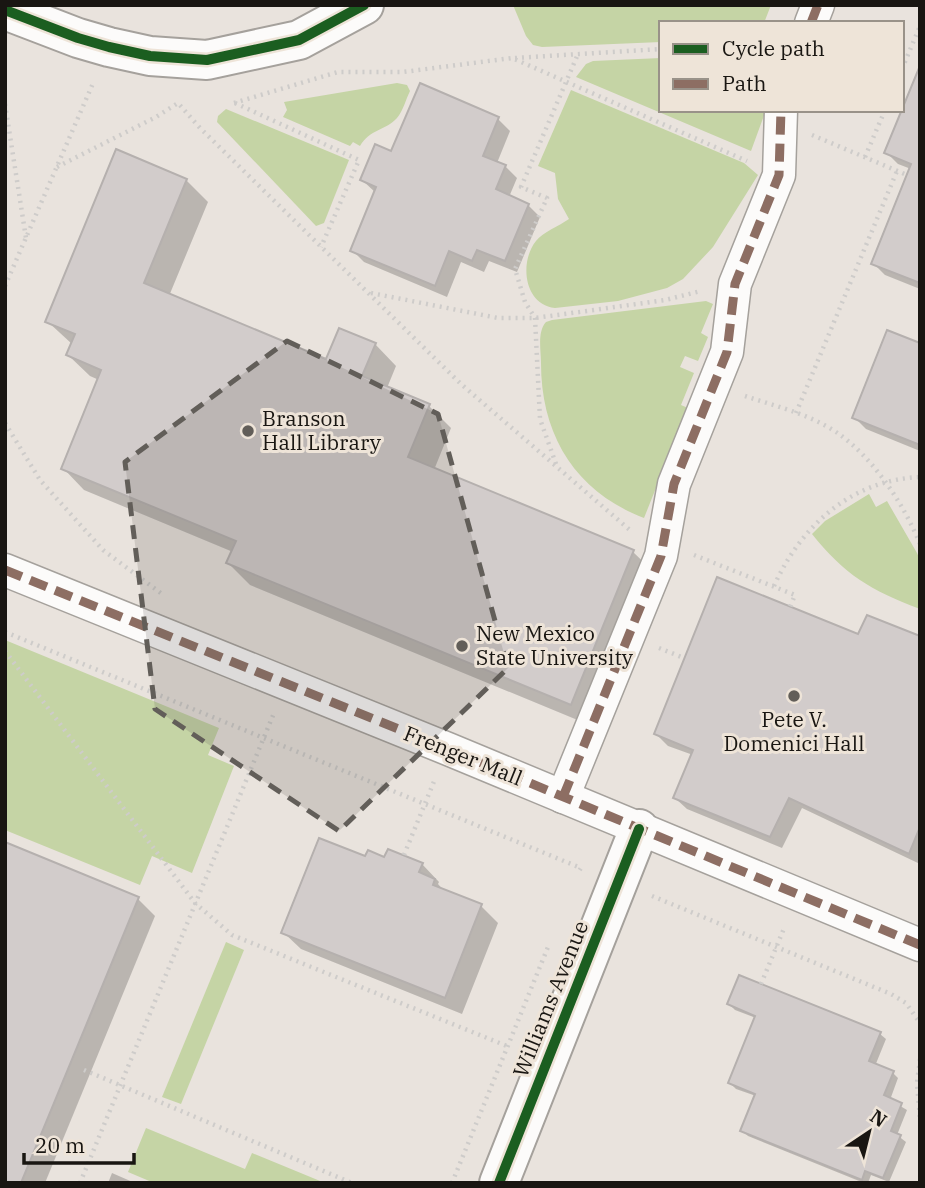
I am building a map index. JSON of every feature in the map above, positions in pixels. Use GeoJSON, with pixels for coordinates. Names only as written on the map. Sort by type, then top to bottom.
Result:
{"type":"FeatureCollection","features":[{"type":"Feature","properties":{"kind":"street"},"geometry":{"type":"LineString","coordinates":[[5,10],[109,47],[150,56],[207,61],[299,40],[364,5]]}},
{"type":"Feature","properties":{"kind":"street"},"geometry":{"type":"LineString","coordinates":[[563,797],[663,550],[674,484],[727,352],[734,284],[779,175],[780,116]]}},
{"type":"Feature","properties":{"kind":"street","name":"Frenger Mall"},"geometry":{"type":"LineString","coordinates":[[5,570],[448,749],[920,945]]}},
{"type":"Feature","properties":{"kind":"street","name":"Williams Avenue"},"geometry":{"type":"LineString","coordinates":[[499,1183],[639,829]]}},
{"type":"Feature","properties":{"kind":"path"},"geometry":{"type":"LineString","coordinates":[[904,64],[920,26]]}},
{"type":"Feature","properties":{"kind":"path"},"geometry":{"type":"LineString","coordinates":[[5,286],[109,47]]}},
{"type":"Feature","properties":{"kind":"path"},"geometry":{"type":"LineString","coordinates":[[321,247],[359,160],[234,103],[338,72],[403,72],[512,58],[659,49]]}},
{"type":"Feature","properties":{"kind":"path"},"geometry":{"type":"LineString","coordinates":[[557,467],[540,419],[535,318],[525,302],[515,269],[547,198],[521,187],[578,54]]}},
{"type":"Feature","properties":{"kind":"path"},"geometry":{"type":"LineString","coordinates":[[512,58],[779,175]]}},
{"type":"Feature","properties":{"kind":"path"},"geometry":{"type":"LineString","coordinates":[[57,167],[178,103],[200,128],[461,384],[557,467],[663,550],[795,595],[790,607]]}},
{"type":"Feature","properties":{"kind":"path"},"geometry":{"type":"LineString","coordinates":[[5,104],[26,239]]}},
{"type":"Feature","properties":{"kind":"path"},"geometry":{"type":"LineString","coordinates":[[865,157],[884,112]]}},
{"type":"Feature","properties":{"kind":"path"},"geometry":{"type":"LineString","coordinates":[[780,116],[907,175]]}},
{"type":"Feature","properties":{"kind":"path"},"geometry":{"type":"LineString","coordinates":[[796,413],[897,171]]}},
{"type":"Feature","properties":{"kind":"path"},"geometry":{"type":"LineString","coordinates":[[370,293],[498,318],[535,318],[665,300],[734,284]]}},
{"type":"Feature","properties":{"kind":"path"},"geometry":{"type":"LineString","coordinates":[[714,386],[796,413],[835,431],[863,454],[885,482],[920,544]]}},
{"type":"Feature","properties":{"kind":"path"},"geometry":{"type":"LineString","coordinates":[[5,423],[40,480],[103,550],[167,598]]}},
{"type":"Feature","properties":{"kind":"path"},"geometry":{"type":"LineString","coordinates":[[774,586],[783,564],[809,528],[828,511],[869,486],[920,477]]}},
{"type":"Feature","properties":{"kind":"path"},"geometry":{"type":"LineString","coordinates":[[5,632],[891,993],[906,1003],[920,1023]]}},
{"type":"Feature","properties":{"kind":"path"},"geometry":{"type":"LineString","coordinates":[[5,651],[195,903],[232,935],[507,1046]]}},
{"type":"Feature","properties":{"kind":"path"},"geometry":{"type":"LineString","coordinates":[[80,1183],[286,683]]}},
{"type":"Feature","properties":{"kind":"path"},"geometry":{"type":"LineString","coordinates":[[404,855],[448,749]]}},
{"type":"Feature","properties":{"kind":"path"},"geometry":{"type":"LineString","coordinates":[[575,880],[581,867]]}},
{"type":"Feature","properties":{"kind":"path"},"geometry":{"type":"LineString","coordinates":[[452,1183],[549,944]]}},
{"type":"Feature","properties":{"kind":"path"},"geometry":{"type":"LineString","coordinates":[[761,984],[776,947]]}},
{"type":"Feature","properties":{"kind":"path"},"geometry":{"type":"LineString","coordinates":[[920,1059],[917,1083],[920,1119]]}},
{"type":"Feature","properties":{"kind":"path"},"geometry":{"type":"LineString","coordinates":[[84,1070],[352,1183]]}},
{"type":"Feature","properties":{"kind":"highlighted area"},"geometry":{"type":"Polygon","coordinates":[[[287,341],[438,414],[508,668],[339,831],[155,709],[125,462],[287,341]]]}},
{"type":"Feature","properties":{"kind":"green space"},"geometry":{"type":"Polygon","coordinates":[[[513,5],[771,5],[765,21],[659,21],[659,42],[542,47],[533,45],[526,36],[513,5]]]}},
{"type":"Feature","properties":{"kind":"green space"},"geometry":{"type":"Polygon","coordinates":[[[659,58],[659,112],[765,112],[751,151],[576,77],[586,64],[593,61],[659,58]]]}},
{"type":"Feature","properties":{"kind":"green space"},"geometry":{"type":"Polygon","coordinates":[[[397,83],[407,85],[410,91],[401,112],[392,122],[368,136],[360,146],[353,142],[350,146],[283,117],[287,110],[284,102],[397,83]]]}},
{"type":"Feature","properties":{"kind":"green space"},"geometry":{"type":"Polygon","coordinates":[[[571,90],[744,163],[758,175],[713,247],[683,279],[667,288],[618,301],[555,308],[545,305],[531,291],[526,271],[531,250],[543,235],[569,219],[558,199],[555,173],[538,166],[571,90]]]}},
{"type":"Feature","properties":{"kind":"green space"},"geometry":{"type":"Polygon","coordinates":[[[226,109],[349,160],[324,223],[316,226],[217,122],[218,116],[226,109]]]}},
{"type":"Feature","properties":{"kind":"green space"},"geometry":{"type":"Polygon","coordinates":[[[706,301],[713,304],[701,333],[708,337],[698,361],[685,356],[680,367],[694,373],[681,405],[688,408],[644,518],[599,493],[567,458],[556,437],[543,390],[541,331],[546,322],[552,320],[706,301]]]}},
{"type":"Feature","properties":{"kind":"green space"},"geometry":{"type":"Polygon","coordinates":[[[869,494],[876,507],[887,501],[917,553],[920,560],[920,609],[873,588],[847,571],[812,534],[825,521],[869,494]]]}},
{"type":"Feature","properties":{"kind":"green space"},"geometry":{"type":"Polygon","coordinates":[[[5,640],[219,728],[208,755],[234,766],[192,873],[152,856],[140,885],[5,830],[5,640]]]}},
{"type":"Feature","properties":{"kind":"green space"},"geometry":{"type":"Polygon","coordinates":[[[226,942],[244,950],[181,1104],[162,1097],[226,942]]]}},
{"type":"Feature","properties":{"kind":"green space"},"geometry":{"type":"Polygon","coordinates":[[[146,1128],[245,1169],[252,1153],[325,1183],[154,1183],[128,1172],[146,1128]]]}},
{"type":"Feature","properties":{"kind":"building"},"geometry":{"type":"Polygon","coordinates":[[[919,68],[920,283],[871,264],[911,164],[884,153],[901,112],[904,112],[904,104],[919,68]]]}},
{"type":"Feature","properties":{"kind":"building"},"geometry":{"type":"Polygon","coordinates":[[[420,83],[499,117],[483,156],[506,165],[496,189],[529,204],[505,261],[477,250],[472,261],[449,251],[435,286],[350,251],[376,187],[360,180],[375,144],[391,151],[420,83]]]}},
{"type":"Feature","properties":{"kind":"building","name":"Branson Hall Library"},"geometry":{"type":"Polygon","coordinates":[[[116,149],[187,179],[144,283],[326,359],[339,328],[376,343],[362,376],[430,404],[408,457],[634,550],[571,705],[226,563],[236,541],[61,469],[101,370],[66,355],[75,334],[45,322],[116,149]]]}},
{"type":"Feature","properties":{"kind":"building"},"geometry":{"type":"Polygon","coordinates":[[[887,330],[920,343],[920,445],[852,418],[887,330]]]}},
{"type":"Feature","properties":{"kind":"building","name":"Pete V. Domenici Hall"},"geometry":{"type":"Polygon","coordinates":[[[717,577],[858,634],[867,615],[920,636],[920,827],[909,854],[789,798],[770,837],[673,798],[693,750],[654,734],[717,577]]]}},
{"type":"Feature","properties":{"kind":"building"},"geometry":{"type":"Polygon","coordinates":[[[319,838],[365,856],[368,850],[384,857],[388,849],[423,863],[419,872],[435,879],[433,885],[482,904],[445,998],[281,933],[319,838]]]}},
{"type":"Feature","properties":{"kind":"building"},"geometry":{"type":"Polygon","coordinates":[[[5,842],[139,897],[21,1183],[5,1183],[5,842]]]}},
{"type":"Feature","properties":{"kind":"building"},"geometry":{"type":"Polygon","coordinates":[[[739,975],[881,1032],[869,1061],[894,1071],[884,1095],[902,1103],[891,1131],[901,1135],[883,1178],[865,1171],[862,1180],[740,1131],[755,1094],[728,1083],[755,1016],[727,1004],[739,975]]]}},
{"type":"Feature","properties":{"kind":"marked path"},"geometry":{"type":"LineString","coordinates":[[812,21],[818,5]]}},
{"type":"Feature","properties":{"kind":"marked path"},"geometry":{"type":"LineString","coordinates":[[563,797],[661,556],[674,484],[727,352],[735,284],[779,175],[781,112]]}},
{"type":"Feature","properties":{"kind":"marked path"},"geometry":{"type":"LineString","coordinates":[[5,570],[448,749],[920,945]]}},
{"type":"Feature","properties":{"kind":"cycle path"},"geometry":{"type":"LineString","coordinates":[[5,10],[109,47],[150,56],[207,60],[299,40],[364,5]]}},
{"type":"Feature","properties":{"kind":"cycle path"},"geometry":{"type":"LineString","coordinates":[[499,1183],[639,829]]}},
{"type":"Feature","properties":{"kind":"place","name":"Branson Hall Library"},"geometry":{"type":"Point","coordinates":[248,431]}},
{"type":"Feature","properties":{"kind":"place","name":"New Mexico State University"},"geometry":{"type":"Point","coordinates":[462,646]}},
{"type":"Feature","properties":{"kind":"place","name":"Pete V. Domenici Hall"},"geometry":{"type":"Point","coordinates":[794,696]}}]}
